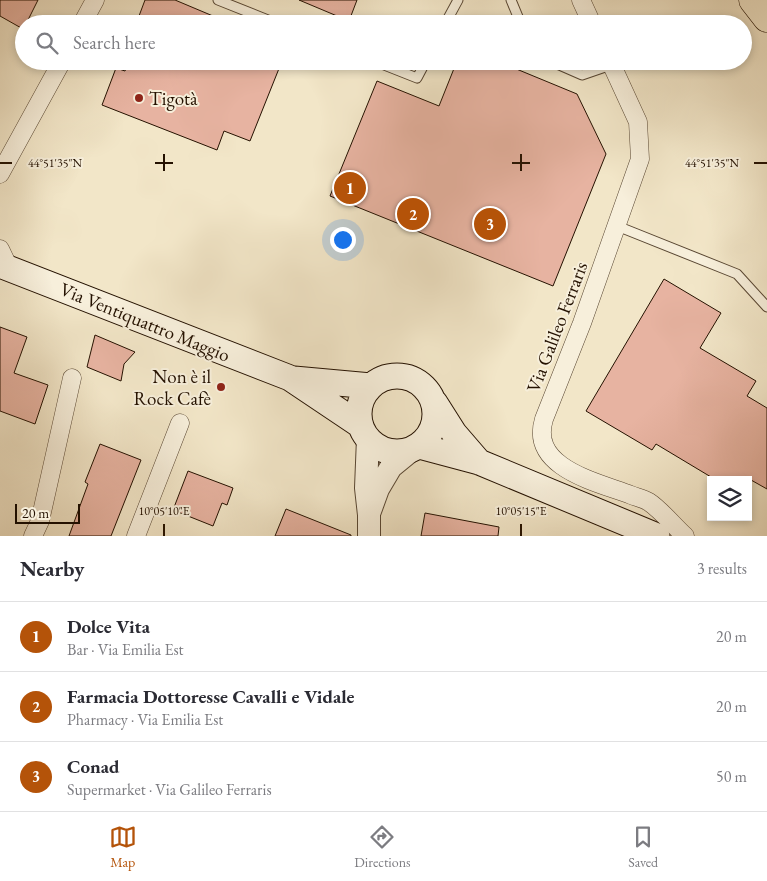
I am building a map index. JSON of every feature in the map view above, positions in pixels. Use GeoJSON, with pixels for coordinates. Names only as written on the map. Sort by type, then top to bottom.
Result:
{"type":"FeatureCollection","features":[{"type":"Feature","properties":{"kind":"main road"},"geometry":{"type":"LineString","coordinates":[[753,0],[767,18]]}},
{"type":"Feature","properties":{"kind":"main road","name":"Via Ventiquattro Maggio"},"geometry":{"type":"LineString","coordinates":[[3,261],[290,378]]}},
{"type":"Feature","properties":{"kind":"main road"},"geometry":{"type":"LineString","coordinates":[[364,432],[359,414],[364,394],[378,380],[395,375],[407,376],[426,388],[454,433],[479,462]]}},
{"type":"Feature","properties":{"kind":"main road"},"geometry":{"type":"LineString","coordinates":[[290,378],[371,386]]}},
{"type":"Feature","properties":{"kind":"main road"},"geometry":{"type":"LineString","coordinates":[[290,378],[364,432],[377,446],[389,451],[401,452],[416,447],[428,438],[434,427],[436,415],[434,403]]}},
{"type":"Feature","properties":{"kind":"main road"},"geometry":{"type":"LineString","coordinates":[[416,447],[479,462],[656,536]]}},
{"type":"Feature","properties":{"kind":"street"},"geometry":{"type":"LineString","coordinates":[[87,15],[95,0]]}},
{"type":"Feature","properties":{"kind":"street"},"geometry":{"type":"LineString","coordinates":[[581,0],[588,15]]}},
{"type":"Feature","properties":{"kind":"street"},"geometry":{"type":"LineString","coordinates":[[0,174],[57,70]]}},
{"type":"Feature","properties":{"kind":"street","name":"Via Galileo Ferraris"},"geometry":{"type":"LineString","coordinates":[[614,70],[638,122],[640,159],[586,313],[544,419],[541,439],[545,449],[557,463],[570,471],[648,502],[685,536]]}},
{"type":"Feature","properties":{"kind":"street"},"geometry":{"type":"LineString","coordinates":[[34,536],[40,521],[72,378]]}},
{"type":"Feature","properties":{"kind":"street"},"geometry":{"type":"LineString","coordinates":[[136,536],[180,423]]}},
{"type":"Feature","properties":{"kind":"street"},"geometry":{"type":"LineString","coordinates":[[364,432],[369,525]]}},
{"type":"Feature","properties":{"kind":"street"},"geometry":{"type":"LineString","coordinates":[[369,525],[378,489],[391,467],[416,447]]}},
{"type":"Feature","properties":{"kind":"lane"},"geometry":{"type":"LineString","coordinates":[[218,0],[256,15]]}},
{"type":"Feature","properties":{"kind":"lane"},"geometry":{"type":"LineString","coordinates":[[450,15],[458,0]]}},
{"type":"Feature","properties":{"kind":"lane"},"geometry":{"type":"LineString","coordinates":[[511,0],[517,15]]}},
{"type":"Feature","properties":{"kind":"lane"},"geometry":{"type":"LineString","coordinates":[[397,70],[417,78],[421,70]]}},
{"type":"Feature","properties":{"kind":"lane"},"geometry":{"type":"LineString","coordinates":[[571,70],[582,75],[594,70]]}},
{"type":"Feature","properties":{"kind":"lane"},"geometry":{"type":"LineString","coordinates":[[617,226],[737,274],[767,308]]}},
{"type":"Feature","properties":{"kind":"building"},"geometry":{"type":"Polygon","coordinates":[[[0,0],[38,0],[30,15],[15,15],[15,24],[0,16],[0,0]]]}},
{"type":"Feature","properties":{"kind":"building"},"geometry":{"type":"Polygon","coordinates":[[[145,0],[175,0],[211,15],[139,15],[145,0]]]}},
{"type":"Feature","properties":{"kind":"building"},"geometry":{"type":"Polygon","coordinates":[[[299,0],[357,0],[351,15],[335,15],[299,0]]]}},
{"type":"Feature","properties":{"kind":"building"},"geometry":{"type":"Polygon","coordinates":[[[115,70],[278,70],[250,141],[224,131],[217,150],[102,105],[115,70]]]}},
{"type":"Feature","properties":{"kind":"building"},"geometry":{"type":"Polygon","coordinates":[[[453,70],[519,70],[577,94],[606,154],[553,286],[330,196],[377,81],[439,106],[453,70]]]}},
{"type":"Feature","properties":{"kind":"building"},"geometry":{"type":"Polygon","coordinates":[[[664,279],[721,313],[700,348],[756,381],[747,396],[767,408],[767,489],[752,481],[752,476],[709,476],[656,444],[652,450],[586,411],[664,279]]]}},
{"type":"Feature","properties":{"kind":"building"},"geometry":{"type":"Polygon","coordinates":[[[0,327],[27,337],[14,373],[48,385],[35,424],[0,411],[0,327]]]}},
{"type":"Feature","properties":{"kind":"building"},"geometry":{"type":"Polygon","coordinates":[[[95,335],[135,352],[124,364],[121,381],[87,367],[95,335]]]}},
{"type":"Feature","properties":{"kind":"building"},"geometry":{"type":"Polygon","coordinates":[[[100,444],[141,460],[111,536],[69,536],[88,484],[85,482],[100,444]]]}},
{"type":"Feature","properties":{"kind":"building"},"geometry":{"type":"Polygon","coordinates":[[[188,471],[233,488],[227,505],[222,503],[213,526],[173,510],[188,471]]]}},
{"type":"Feature","properties":{"kind":"building"},"geometry":{"type":"Polygon","coordinates":[[[286,509],[351,535],[351,536],[275,536],[286,509]]]}},
{"type":"Feature","properties":{"kind":"building"},"geometry":{"type":"Polygon","coordinates":[[[425,513],[499,527],[498,536],[421,536],[425,513]]]}},
{"type":"Feature","properties":{"kind":"place","name":"Tigotà"},"geometry":{"type":"Point","coordinates":[139,98]}},
{"type":"Feature","properties":{"kind":"place","name":"Dolce Vita"},"geometry":{"type":"Point","coordinates":[350,188]}},
{"type":"Feature","properties":{"kind":"place","name":"Farmacia Dottoresse Cavalli e Vidale"},"geometry":{"type":"Point","coordinates":[413,214]}},
{"type":"Feature","properties":{"kind":"place","name":"Conad"},"geometry":{"type":"Point","coordinates":[490,224]}},
{"type":"Feature","properties":{"kind":"place","name":"Non è il Rock Cafè"},"geometry":{"type":"Point","coordinates":[221,387]}}]}
